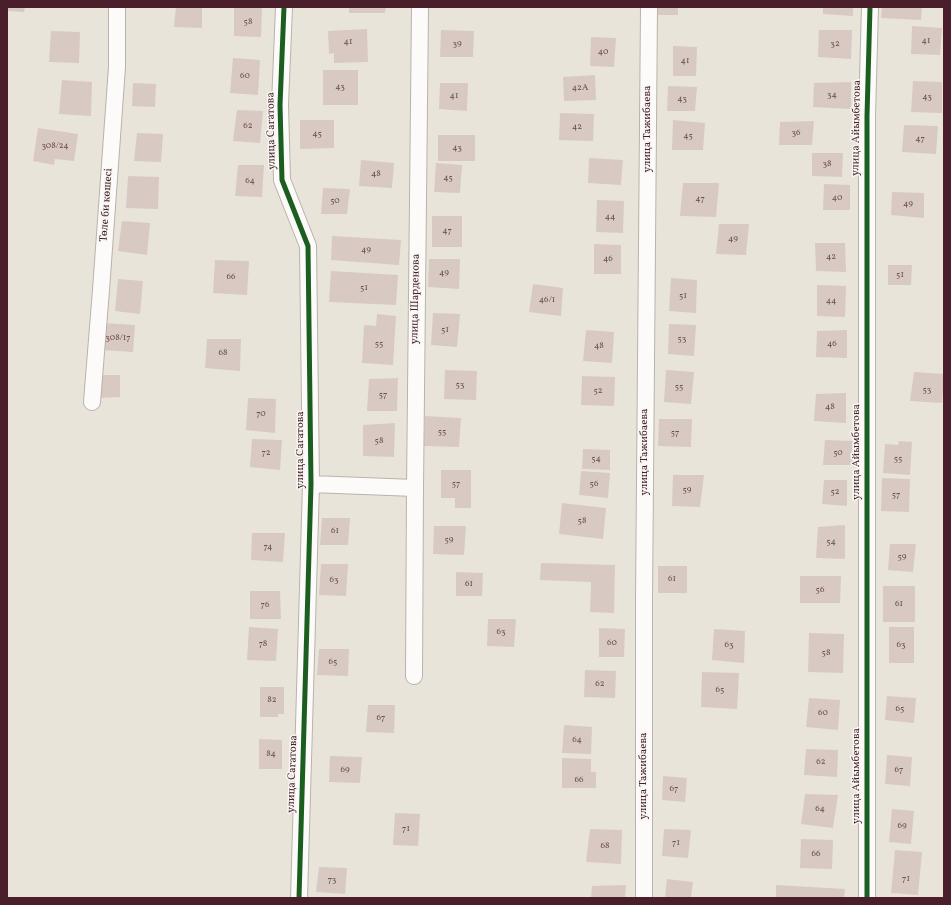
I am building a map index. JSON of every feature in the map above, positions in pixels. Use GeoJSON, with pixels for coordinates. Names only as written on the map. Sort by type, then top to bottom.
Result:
{"type":"FeatureCollection","features":[{"type":"Feature","properties":{"kind":"street","name":"Төле би көшесі"},"geometry":{"type":"LineString","coordinates":[[92,402],[117,67],[116,7]]}},
{"type":"Feature","properties":{"kind":"street","name":"улица Сагатова"},"geometry":{"type":"LineString","coordinates":[[284,7],[280,105],[282,180],[308,246],[311,484],[299,898]]}},
{"type":"Feature","properties":{"kind":"street","name":"улица Шарденова"},"geometry":{"type":"LineString","coordinates":[[414,676],[414,488],[420,7]]}},
{"type":"Feature","properties":{"kind":"street","name":"улица Тажибаева"},"geometry":{"type":"LineString","coordinates":[[644,898],[644,599],[649,7]]}},
{"type":"Feature","properties":{"kind":"street","name":"улица Айымбетова"},"geometry":{"type":"LineString","coordinates":[[867,898],[867,116],[870,7]]}},
{"type":"Feature","properties":{"kind":"street"},"geometry":{"type":"LineString","coordinates":[[311,484],[414,488]]}},
{"type":"Feature","properties":{"kind":"building"},"geometry":{"type":"Polygon","coordinates":[[[7,7],[25,7],[24,12],[7,11],[7,7]]]}},
{"type":"Feature","properties":{"kind":"building"},"geometry":{"type":"Polygon","coordinates":[[[176,7],[202,7],[202,28],[174,27],[176,7]]]}},
{"type":"Feature","properties":{"kind":"building"},"geometry":{"type":"Polygon","coordinates":[[[234,7],[262,7],[261,37],[234,36],[234,7]]]}},
{"type":"Feature","properties":{"kind":"building"},"geometry":{"type":"Polygon","coordinates":[[[349,7],[386,7],[385,13],[349,13],[349,7]]]}},
{"type":"Feature","properties":{"kind":"building"},"geometry":{"type":"Polygon","coordinates":[[[656,7],[678,7],[678,15],[656,15],[656,7]]]}},
{"type":"Feature","properties":{"kind":"building"},"geometry":{"type":"Polygon","coordinates":[[[823,7],[853,7],[853,16],[823,14],[823,7]]]}},
{"type":"Feature","properties":{"kind":"building"},"geometry":{"type":"Polygon","coordinates":[[[882,7],[922,7],[921,20],[881,18],[882,7]]]}},
{"type":"Feature","properties":{"kind":"building"},"geometry":{"type":"Polygon","coordinates":[[[912,26],[942,28],[940,55],[911,54],[912,26]]]}},
{"type":"Feature","properties":{"kind":"building"},"geometry":{"type":"Polygon","coordinates":[[[367,29],[368,62],[334,63],[334,53],[329,54],[328,31],[367,29]]]}},
{"type":"Feature","properties":{"kind":"building"},"geometry":{"type":"Polygon","coordinates":[[[441,30],[474,31],[473,57],[440,57],[441,30]]]}},
{"type":"Feature","properties":{"kind":"building"},"geometry":{"type":"Polygon","coordinates":[[[819,30],[852,30],[851,59],[818,57],[819,30]]]}},
{"type":"Feature","properties":{"kind":"building"},"geometry":{"type":"Polygon","coordinates":[[[51,31],[80,32],[79,63],[49,62],[51,31]]]}},
{"type":"Feature","properties":{"kind":"building"},"geometry":{"type":"Polygon","coordinates":[[[591,37],[616,38],[614,67],[590,66],[591,37]]]}},
{"type":"Feature","properties":{"kind":"building"},"geometry":{"type":"Polygon","coordinates":[[[673,46],[697,47],[696,76],[673,76],[673,46]]]}},
{"type":"Feature","properties":{"kind":"building"},"geometry":{"type":"Polygon","coordinates":[[[233,58],[260,60],[258,95],[230,93],[233,58]]]}},
{"type":"Feature","properties":{"kind":"building"},"geometry":{"type":"Polygon","coordinates":[[[323,70],[358,70],[358,105],[323,105],[323,70]]]}},
{"type":"Feature","properties":{"kind":"building"},"geometry":{"type":"Polygon","coordinates":[[[595,75],[596,100],[564,101],[563,77],[595,75]]]}},
{"type":"Feature","properties":{"kind":"building"},"geometry":{"type":"Polygon","coordinates":[[[62,80],[92,82],[91,116],[59,114],[62,80]]]}},
{"type":"Feature","properties":{"kind":"building"},"geometry":{"type":"Polygon","coordinates":[[[913,81],[942,82],[942,113],[911,112],[913,81]]]}},
{"type":"Feature","properties":{"kind":"building"},"geometry":{"type":"Polygon","coordinates":[[[851,82],[851,109],[813,107],[814,83],[851,82]]]}},
{"type":"Feature","properties":{"kind":"building"},"geometry":{"type":"Polygon","coordinates":[[[133,83],[156,84],[155,107],[132,106],[133,83]]]}},
{"type":"Feature","properties":{"kind":"building"},"geometry":{"type":"Polygon","coordinates":[[[440,83],[468,83],[467,111],[439,109],[440,83]]]}},
{"type":"Feature","properties":{"kind":"building"},"geometry":{"type":"Polygon","coordinates":[[[668,86],[697,87],[695,111],[667,111],[668,86]]]}},
{"type":"Feature","properties":{"kind":"building"},"geometry":{"type":"Polygon","coordinates":[[[237,110],[263,111],[260,143],[233,141],[237,110]]]}},
{"type":"Feature","properties":{"kind":"building"},"geometry":{"type":"Polygon","coordinates":[[[560,113],[594,114],[593,141],[559,140],[560,113]]]}},
{"type":"Feature","properties":{"kind":"building"},"geometry":{"type":"Polygon","coordinates":[[[300,120],[334,120],[334,148],[300,149],[300,120]]]}},
{"type":"Feature","properties":{"kind":"building"},"geometry":{"type":"Polygon","coordinates":[[[673,120],[705,123],[703,150],[672,150],[673,120]]]}},
{"type":"Feature","properties":{"kind":"building"},"geometry":{"type":"Polygon","coordinates":[[[814,121],[812,145],[779,145],[780,122],[814,121]]]}},
{"type":"Feature","properties":{"kind":"building"},"geometry":{"type":"Polygon","coordinates":[[[904,125],[938,126],[936,154],[902,152],[904,125]]]}},
{"type":"Feature","properties":{"kind":"building"},"geometry":{"type":"Polygon","coordinates":[[[38,128],[78,134],[74,161],[55,159],[54,165],[33,161],[38,128]]]}},
{"type":"Feature","properties":{"kind":"building"},"geometry":{"type":"Polygon","coordinates":[[[137,133],[163,134],[161,162],[134,161],[137,133]]]}},
{"type":"Feature","properties":{"kind":"building"},"geometry":{"type":"Polygon","coordinates":[[[438,135],[475,135],[475,161],[438,161],[438,135]]]}},
{"type":"Feature","properties":{"kind":"building"},"geometry":{"type":"Polygon","coordinates":[[[812,153],[843,153],[842,177],[812,176],[812,153]]]}},
{"type":"Feature","properties":{"kind":"building"},"geometry":{"type":"Polygon","coordinates":[[[589,158],[623,160],[621,185],[588,183],[589,158]]]}},
{"type":"Feature","properties":{"kind":"building"},"geometry":{"type":"Polygon","coordinates":[[[361,160],[394,163],[392,188],[359,186],[361,160]]]}},
{"type":"Feature","properties":{"kind":"building"},"geometry":{"type":"Polygon","coordinates":[[[436,163],[462,165],[460,193],[434,192],[436,163]]]}},
{"type":"Feature","properties":{"kind":"building"},"geometry":{"type":"Polygon","coordinates":[[[238,165],[264,165],[262,197],[235,196],[238,165]]]}},
{"type":"Feature","properties":{"kind":"building"},"geometry":{"type":"Polygon","coordinates":[[[128,176],[159,177],[158,209],[126,208],[128,176]]]}},
{"type":"Feature","properties":{"kind":"building"},"geometry":{"type":"Polygon","coordinates":[[[683,183],[719,183],[716,217],[680,216],[683,183]]]}},
{"type":"Feature","properties":{"kind":"building"},"geometry":{"type":"Polygon","coordinates":[[[824,184],[850,185],[850,210],[823,210],[824,184]]]}},
{"type":"Feature","properties":{"kind":"building"},"geometry":{"type":"Polygon","coordinates":[[[323,188],[350,189],[347,214],[321,214],[323,188]]]}},
{"type":"Feature","properties":{"kind":"building"},"geometry":{"type":"Polygon","coordinates":[[[892,192],[924,193],[924,218],[891,215],[892,192]]]}},
{"type":"Feature","properties":{"kind":"building"},"geometry":{"type":"Polygon","coordinates":[[[597,200],[624,201],[623,233],[596,232],[597,200]]]}},
{"type":"Feature","properties":{"kind":"building"},"geometry":{"type":"Polygon","coordinates":[[[432,216],[462,216],[462,247],[432,247],[432,216]]]}},
{"type":"Feature","properties":{"kind":"building"},"geometry":{"type":"Polygon","coordinates":[[[122,221],[150,223],[147,255],[118,251],[122,221]]]}},
{"type":"Feature","properties":{"kind":"building"},"geometry":{"type":"Polygon","coordinates":[[[719,224],[749,224],[746,255],[716,254],[719,224]]]}},
{"type":"Feature","properties":{"kind":"building"},"geometry":{"type":"Polygon","coordinates":[[[332,236],[401,240],[399,265],[331,260],[332,236]]]}},
{"type":"Feature","properties":{"kind":"building"},"geometry":{"type":"Polygon","coordinates":[[[815,243],[845,243],[846,272],[816,271],[815,243]]]}},
{"type":"Feature","properties":{"kind":"building"},"geometry":{"type":"Polygon","coordinates":[[[594,244],[621,245],[621,274],[594,274],[594,244]]]}},
{"type":"Feature","properties":{"kind":"building"},"geometry":{"type":"Polygon","coordinates":[[[429,259],[460,259],[459,289],[428,287],[429,259]]]}},
{"type":"Feature","properties":{"kind":"building"},"geometry":{"type":"Polygon","coordinates":[[[215,260],[249,261],[247,295],[213,293],[215,260]]]}},
{"type":"Feature","properties":{"kind":"building"},"geometry":{"type":"Polygon","coordinates":[[[888,265],[912,265],[911,285],[888,285],[888,265]]]}},
{"type":"Feature","properties":{"kind":"building"},"geometry":{"type":"Polygon","coordinates":[[[331,271],[398,275],[396,305],[329,302],[331,271]]]}},
{"type":"Feature","properties":{"kind":"building"},"geometry":{"type":"Polygon","coordinates":[[[671,278],[697,280],[696,313],[669,311],[671,278]]]}},
{"type":"Feature","properties":{"kind":"building"},"geometry":{"type":"Polygon","coordinates":[[[118,279],[143,281],[140,314],[115,311],[118,279]]]}},
{"type":"Feature","properties":{"kind":"building"},"geometry":{"type":"Polygon","coordinates":[[[533,284],[563,288],[561,316],[529,312],[533,284]]]}},
{"type":"Feature","properties":{"kind":"building"},"geometry":{"type":"Polygon","coordinates":[[[817,285],[846,286],[845,317],[817,316],[817,285]]]}},
{"type":"Feature","properties":{"kind":"building"},"geometry":{"type":"Polygon","coordinates":[[[433,313],[460,314],[457,347],[431,345],[433,313]]]}},
{"type":"Feature","properties":{"kind":"building"},"geometry":{"type":"Polygon","coordinates":[[[377,314],[396,316],[393,365],[362,363],[364,325],[376,326],[377,314]]]}},
{"type":"Feature","properties":{"kind":"building"},"geometry":{"type":"Polygon","coordinates":[[[103,323],[135,325],[133,352],[102,350],[103,323]]]}},
{"type":"Feature","properties":{"kind":"building"},"geometry":{"type":"Polygon","coordinates":[[[669,324],[696,325],[694,356],[668,354],[669,324]]]}},
{"type":"Feature","properties":{"kind":"building"},"geometry":{"type":"Polygon","coordinates":[[[586,330],[614,332],[612,363],[583,361],[586,330]]]}},
{"type":"Feature","properties":{"kind":"building"},"geometry":{"type":"Polygon","coordinates":[[[847,330],[847,358],[816,357],[817,331],[847,330]]]}},
{"type":"Feature","properties":{"kind":"building"},"geometry":{"type":"Polygon","coordinates":[[[207,339],[241,339],[240,371],[205,368],[207,339]]]}},
{"type":"Feature","properties":{"kind":"building"},"geometry":{"type":"Polygon","coordinates":[[[445,370],[477,371],[476,400],[444,399],[445,370]]]}},
{"type":"Feature","properties":{"kind":"building"},"geometry":{"type":"Polygon","coordinates":[[[666,370],[694,372],[691,404],[664,402],[666,370]]]}},
{"type":"Feature","properties":{"kind":"building"},"geometry":{"type":"Polygon","coordinates":[[[914,372],[944,374],[942,403],[910,401],[914,372]]]}},
{"type":"Feature","properties":{"kind":"building"},"geometry":{"type":"Polygon","coordinates":[[[99,375],[120,375],[120,397],[99,398],[99,375]]]}},
{"type":"Feature","properties":{"kind":"building"},"geometry":{"type":"Polygon","coordinates":[[[582,376],[615,377],[614,406],[581,405],[582,376]]]}},
{"type":"Feature","properties":{"kind":"building"},"geometry":{"type":"Polygon","coordinates":[[[398,378],[397,411],[367,411],[369,379],[398,378]]]}},
{"type":"Feature","properties":{"kind":"building"},"geometry":{"type":"Polygon","coordinates":[[[846,393],[846,423],[814,421],[816,394],[846,393]]]}},
{"type":"Feature","properties":{"kind":"building"},"geometry":{"type":"Polygon","coordinates":[[[248,398],[276,399],[275,433],[246,430],[248,398]]]}},
{"type":"Feature","properties":{"kind":"building"},"geometry":{"type":"Polygon","coordinates":[[[425,416],[461,418],[459,447],[424,446],[425,416]]]}},
{"type":"Feature","properties":{"kind":"building"},"geometry":{"type":"Polygon","coordinates":[[[659,419],[692,419],[691,447],[658,446],[659,419]]]}},
{"type":"Feature","properties":{"kind":"building"},"geometry":{"type":"Polygon","coordinates":[[[395,423],[394,457],[363,456],[363,425],[395,423]]]}},
{"type":"Feature","properties":{"kind":"building"},"geometry":{"type":"Polygon","coordinates":[[[252,439],[282,440],[280,470],[250,467],[252,439]]]}},
{"type":"Feature","properties":{"kind":"building"},"geometry":{"type":"Polygon","coordinates":[[[825,440],[853,441],[852,465],[823,465],[825,440]]]}},
{"type":"Feature","properties":{"kind":"building"},"geometry":{"type":"Polygon","coordinates":[[[899,441],[912,442],[910,475],[883,473],[885,444],[898,445],[899,441]]]}},
{"type":"Feature","properties":{"kind":"building"},"geometry":{"type":"Polygon","coordinates":[[[583,449],[610,450],[610,470],[582,469],[583,449]]]}},
{"type":"Feature","properties":{"kind":"building"},"geometry":{"type":"Polygon","coordinates":[[[441,470],[471,470],[471,508],[455,508],[455,498],[441,498],[441,470]]]}},
{"type":"Feature","properties":{"kind":"building"},"geometry":{"type":"Polygon","coordinates":[[[581,471],[610,473],[608,498],[579,495],[581,471]]]}},
{"type":"Feature","properties":{"kind":"building"},"geometry":{"type":"Polygon","coordinates":[[[673,475],[704,475],[700,507],[672,506],[673,475]]]}},
{"type":"Feature","properties":{"kind":"building"},"geometry":{"type":"Polygon","coordinates":[[[882,478],[910,479],[909,512],[881,511],[882,478]]]}},
{"type":"Feature","properties":{"kind":"building"},"geometry":{"type":"Polygon","coordinates":[[[824,480],[847,480],[847,506],[822,504],[824,480]]]}},
{"type":"Feature","properties":{"kind":"building"},"geometry":{"type":"Polygon","coordinates":[[[562,503],[606,508],[603,539],[559,534],[562,503]]]}},
{"type":"Feature","properties":{"kind":"building"},"geometry":{"type":"Polygon","coordinates":[[[322,518],[350,518],[348,545],[320,545],[322,518]]]}},
{"type":"Feature","properties":{"kind":"building"},"geometry":{"type":"Polygon","coordinates":[[[845,525],[845,559],[816,558],[818,527],[845,525]]]}},
{"type":"Feature","properties":{"kind":"building"},"geometry":{"type":"Polygon","coordinates":[[[434,526],[466,526],[464,555],[433,554],[434,526]]]}},
{"type":"Feature","properties":{"kind":"building"},"geometry":{"type":"Polygon","coordinates":[[[252,533],[285,533],[283,562],[251,560],[252,533]]]}},
{"type":"Feature","properties":{"kind":"building"},"geometry":{"type":"Polygon","coordinates":[[[890,544],[916,544],[913,572],[888,570],[890,544]]]}},
{"type":"Feature","properties":{"kind":"building"},"geometry":{"type":"Polygon","coordinates":[[[541,563],[615,565],[614,613],[590,612],[591,582],[540,580],[541,563]]]}},
{"type":"Feature","properties":{"kind":"building"},"geometry":{"type":"Polygon","coordinates":[[[321,564],[348,564],[346,596],[319,595],[321,564]]]}},
{"type":"Feature","properties":{"kind":"building"},"geometry":{"type":"Polygon","coordinates":[[[658,566],[687,566],[687,593],[658,593],[658,566]]]}},
{"type":"Feature","properties":{"kind":"building"},"geometry":{"type":"Polygon","coordinates":[[[456,572],[483,573],[482,596],[456,596],[456,572]]]}},
{"type":"Feature","properties":{"kind":"building"},"geometry":{"type":"Polygon","coordinates":[[[800,576],[841,576],[840,603],[800,603],[800,576]]]}},
{"type":"Feature","properties":{"kind":"building"},"geometry":{"type":"Polygon","coordinates":[[[883,586],[915,586],[915,622],[883,622],[883,586]]]}},
{"type":"Feature","properties":{"kind":"building"},"geometry":{"type":"Polygon","coordinates":[[[250,591],[280,591],[281,619],[250,619],[250,591]]]}},
{"type":"Feature","properties":{"kind":"building"},"geometry":{"type":"Polygon","coordinates":[[[488,619],[516,619],[514,647],[487,646],[488,619]]]}},
{"type":"Feature","properties":{"kind":"building"},"geometry":{"type":"Polygon","coordinates":[[[249,627],[278,629],[276,661],[247,660],[249,627]]]}},
{"type":"Feature","properties":{"kind":"building"},"geometry":{"type":"Polygon","coordinates":[[[889,627],[914,627],[914,663],[889,663],[889,627]]]}},
{"type":"Feature","properties":{"kind":"building"},"geometry":{"type":"Polygon","coordinates":[[[599,628],[625,629],[624,657],[599,657],[599,628]]]}},
{"type":"Feature","properties":{"kind":"building"},"geometry":{"type":"Polygon","coordinates":[[[714,629],[745,631],[744,663],[712,660],[714,629]]]}},
{"type":"Feature","properties":{"kind":"building"},"geometry":{"type":"Polygon","coordinates":[[[809,633],[844,634],[843,673],[808,672],[809,633]]]}},
{"type":"Feature","properties":{"kind":"building"},"geometry":{"type":"Polygon","coordinates":[[[319,649],[349,649],[348,676],[317,675],[319,649]]]}},
{"type":"Feature","properties":{"kind":"building"},"geometry":{"type":"Polygon","coordinates":[[[585,670],[616,671],[615,698],[584,697],[585,670]]]}},
{"type":"Feature","properties":{"kind":"building"},"geometry":{"type":"Polygon","coordinates":[[[702,672],[739,673],[737,709],[701,707],[702,672]]]}},
{"type":"Feature","properties":{"kind":"building"},"geometry":{"type":"Polygon","coordinates":[[[260,687],[284,687],[284,714],[278,714],[278,717],[260,717],[260,687]]]}},
{"type":"Feature","properties":{"kind":"building"},"geometry":{"type":"Polygon","coordinates":[[[887,696],[916,698],[914,723],[885,720],[887,696]]]}},
{"type":"Feature","properties":{"kind":"building"},"geometry":{"type":"Polygon","coordinates":[[[809,698],[840,700],[838,730],[806,727],[809,698]]]}},
{"type":"Feature","properties":{"kind":"building"},"geometry":{"type":"Polygon","coordinates":[[[368,705],[395,705],[394,733],[366,732],[368,705]]]}},
{"type":"Feature","properties":{"kind":"building"},"geometry":{"type":"Polygon","coordinates":[[[564,725],[592,727],[591,754],[562,753],[564,725]]]}},
{"type":"Feature","properties":{"kind":"building"},"geometry":{"type":"Polygon","coordinates":[[[259,739],[282,740],[282,769],[259,769],[259,739]]]}},
{"type":"Feature","properties":{"kind":"building"},"geometry":{"type":"Polygon","coordinates":[[[806,749],[838,750],[837,777],[804,775],[806,749]]]}},
{"type":"Feature","properties":{"kind":"building"},"geometry":{"type":"Polygon","coordinates":[[[887,755],[912,757],[910,786],[885,784],[887,755]]]}},
{"type":"Feature","properties":{"kind":"building"},"geometry":{"type":"Polygon","coordinates":[[[330,756],[362,757],[360,783],[329,782],[330,756]]]}},
{"type":"Feature","properties":{"kind":"building"},"geometry":{"type":"Polygon","coordinates":[[[562,758],[591,759],[591,772],[596,772],[596,788],[562,788],[562,758]]]}},
{"type":"Feature","properties":{"kind":"building"},"geometry":{"type":"Polygon","coordinates":[[[663,776],[687,778],[685,802],[662,800],[663,776]]]}},
{"type":"Feature","properties":{"kind":"building"},"geometry":{"type":"Polygon","coordinates":[[[805,794],[838,795],[833,828],[801,824],[805,794]]]}},
{"type":"Feature","properties":{"kind":"building"},"geometry":{"type":"Polygon","coordinates":[[[892,809],[914,811],[911,844],[889,842],[892,809]]]}},
{"type":"Feature","properties":{"kind":"building"},"geometry":{"type":"Polygon","coordinates":[[[395,813],[420,814],[418,846],[393,845],[395,813]]]}},
{"type":"Feature","properties":{"kind":"building"},"geometry":{"type":"Polygon","coordinates":[[[590,829],[622,830],[621,864],[586,862],[590,829]]]}},
{"type":"Feature","properties":{"kind":"building"},"geometry":{"type":"Polygon","coordinates":[[[664,829],[691,830],[688,858],[662,856],[664,829]]]}},
{"type":"Feature","properties":{"kind":"building"},"geometry":{"type":"Polygon","coordinates":[[[801,839],[833,840],[832,869],[800,868],[801,839]]]}},
{"type":"Feature","properties":{"kind":"building"},"geometry":{"type":"Polygon","coordinates":[[[895,850],[922,852],[918,895],[891,893],[895,850]]]}},
{"type":"Feature","properties":{"kind":"building"},"geometry":{"type":"Polygon","coordinates":[[[319,867],[347,868],[345,894],[316,892],[319,867]]]}},
{"type":"Feature","properties":{"kind":"building"},"geometry":{"type":"Polygon","coordinates":[[[667,879],[693,882],[691,898],[665,898],[667,879]]]}},
{"type":"Feature","properties":{"kind":"building"},"geometry":{"type":"Polygon","coordinates":[[[626,885],[625,898],[591,898],[592,886],[626,885]]]}},
{"type":"Feature","properties":{"kind":"building"},"geometry":{"type":"Polygon","coordinates":[[[776,885],[845,889],[844,898],[776,898],[776,885]]]}},
{"type":"Feature","properties":{"kind":"cycle path"},"geometry":{"type":"LineString","coordinates":[[284,7],[280,105],[282,180],[308,246],[311,484],[299,898]]}},
{"type":"Feature","properties":{"kind":"cycle path"},"geometry":{"type":"LineString","coordinates":[[867,898],[867,116],[870,7]]}}]}
